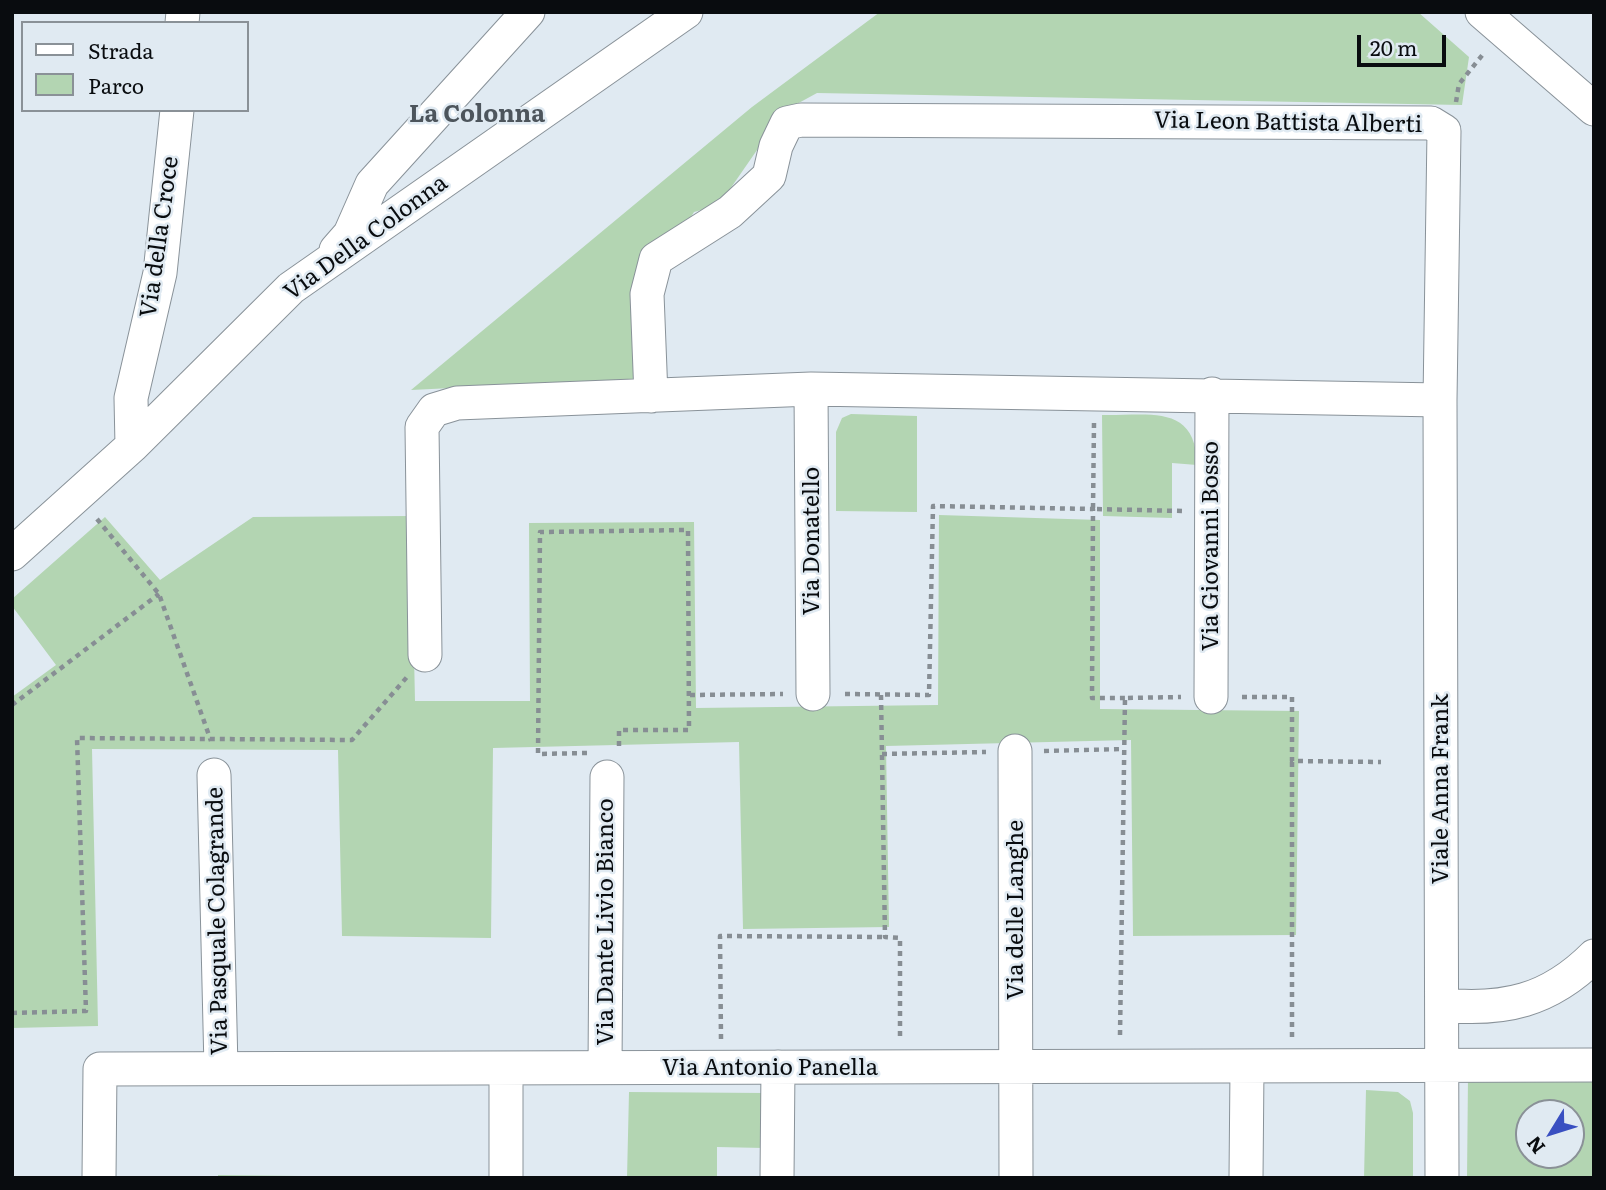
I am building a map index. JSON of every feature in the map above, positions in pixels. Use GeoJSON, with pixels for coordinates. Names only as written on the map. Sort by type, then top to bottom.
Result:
{"type":"FeatureCollection","features":[{"type":"Feature","properties":{"kind":"street"},"geometry":{"type":"LineString","coordinates":[[315,272],[350,234],[372,184],[528,12]]}},
{"type":"Feature","properties":{"kind":"street","name":"Via Della Colonna"},"geometry":{"type":"LineString","coordinates":[[12,554],[132,446],[291,288],[686,12]]}},
{"type":"Feature","properties":{"kind":"street"},"geometry":{"type":"LineString","coordinates":[[1492,21],[1594,109]]}},
{"type":"Feature","properties":{"kind":"street","name":"Via della Croce"},"geometry":{"type":"LineString","coordinates":[[132,446],[131,398],[160,274],[177,112]]}},
{"type":"Feature","properties":{"kind":"street","name":"Via Leon Battista Alberti"},"geometry":{"type":"LineString","coordinates":[[651,396],[647,294],[656,259],[730,212],[769,176],[776,146],[787,123],[801,120],[1431,123],[1444,131],[1446,150],[1440,400]]}},
{"type":"Feature","properties":{"kind":"street"},"geometry":{"type":"LineString","coordinates":[[425,655],[422,427],[434,410],[457,403],[811,389],[1440,400]]}},
{"type":"Feature","properties":{"kind":"street","name":"Via Donatello"},"geometry":{"type":"LineString","coordinates":[[811,389],[813,694]]}},
{"type":"Feature","properties":{"kind":"street","name":"Via Giovanni Bosso"},"geometry":{"type":"LineString","coordinates":[[1211,697],[1212,394]]}},
{"type":"Feature","properties":{"kind":"street","name":"Viale Anna Frank"},"geometry":{"type":"LineString","coordinates":[[1440,400],[1442,1178]]}},
{"type":"Feature","properties":{"kind":"street","name":"Via delle Langhe"},"geometry":{"type":"LineString","coordinates":[[1015,751],[1016,1178]]}},
{"type":"Feature","properties":{"kind":"street","name":"Via Dante Livio Bianco"},"geometry":{"type":"LineString","coordinates":[[601,761],[605,1067]]}},
{"type":"Feature","properties":{"kind":"street","name":"Via Pasquale Colagrande"},"geometry":{"type":"LineString","coordinates":[[214,775],[221,1068]]}},
{"type":"Feature","properties":{"kind":"street"},"geometry":{"type":"LineString","coordinates":[[1442,1005],[1503,1006],[1542,995],[1573,977],[1594,956]]}},
{"type":"Feature","properties":{"kind":"street","name":"Via Antonio Panella"},"geometry":{"type":"LineString","coordinates":[[99,1178],[100,1069],[1594,1065]]}},
{"type":"Feature","properties":{"kind":"street"},"geometry":{"type":"LineString","coordinates":[[777,1178],[778,1067]]}},
{"type":"Feature","properties":{"kind":"street"},"geometry":{"type":"LineString","coordinates":[[1246,1178],[1247,1068]]}},
{"type":"Feature","properties":{"kind":"street"},"geometry":{"type":"LineString","coordinates":[[506,1070],[506,1178]]}},
{"type":"Feature","properties":{"kind":"path"},"geometry":{"type":"LineString","coordinates":[[1446,150],[1459,84],[1492,21]]}},
{"type":"Feature","properties":{"kind":"path"},"geometry":{"type":"LineString","coordinates":[[1094,394],[1092,698],[1292,697],[1292,1067]]}},
{"type":"Feature","properties":{"kind":"path"},"geometry":{"type":"LineString","coordinates":[[76,494],[159,594],[211,739],[214,775]]}},
{"type":"Feature","properties":{"kind":"path"},"geometry":{"type":"LineString","coordinates":[[690,695],[929,695],[933,506],[1212,512]]}},
{"type":"Feature","properties":{"kind":"path"},"geometry":{"type":"LineString","coordinates":[[688,530],[690,695],[689,730],[619,730],[619,753],[601,761],[538,754],[540,532],[688,530]]}},
{"type":"Feature","properties":{"kind":"path"},"geometry":{"type":"LineString","coordinates":[[12,705],[159,594]]}},
{"type":"Feature","properties":{"kind":"path"},"geometry":{"type":"LineString","coordinates":[[12,1013],[86,1011],[78,738],[352,740],[425,655]]}},
{"type":"Feature","properties":{"kind":"path"},"geometry":{"type":"LineString","coordinates":[[881,695],[885,937]]}},
{"type":"Feature","properties":{"kind":"path"},"geometry":{"type":"LineString","coordinates":[[1120,1068],[1125,698]]}},
{"type":"Feature","properties":{"kind":"path"},"geometry":{"type":"LineString","coordinates":[[1292,761],[1381,762]]}},
{"type":"Feature","properties":{"kind":"path"},"geometry":{"type":"LineString","coordinates":[[721,1068],[720,936],[900,938],[900,1068]]}},
{"type":"Feature","properties":{"kind":"green space"},"geometry":{"type":"Polygon","coordinates":[[[880,12],[1418,12],[1469,57],[1462,105],[817,93],[784,111],[719,205],[694,212],[665,259],[655,378],[411,390],[752,107],[880,12]]]}},
{"type":"Feature","properties":{"kind":"green space"},"geometry":{"type":"Polygon","coordinates":[[[851,414],[917,416],[917,512],[836,511],[836,432],[842,418],[851,414]]]}},
{"type":"Feature","properties":{"kind":"green space"},"geometry":{"type":"Polygon","coordinates":[[[1102,415],[1167,417],[1179,422],[1188,431],[1195,445],[1197,465],[1172,463],[1172,518],[1103,516],[1102,415]]]}},
{"type":"Feature","properties":{"kind":"green space"},"geometry":{"type":"Polygon","coordinates":[[[939,515],[1100,520],[1100,709],[1299,711],[1296,935],[1133,936],[1131,740],[886,746],[889,927],[743,929],[739,742],[493,748],[491,938],[342,936],[338,750],[92,749],[98,1026],[12,1028],[12,697],[56,665],[12,606],[12,599],[105,517],[160,580],[253,517],[411,516],[415,701],[530,701],[529,523],[694,522],[696,708],[938,705],[939,515]]]}},
{"type":"Feature","properties":{"kind":"green space"},"geometry":{"type":"Polygon","coordinates":[[[1468,1077],[1594,1078],[1594,1178],[1467,1178],[1468,1077]]]}},
{"type":"Feature","properties":{"kind":"green space"},"geometry":{"type":"Polygon","coordinates":[[[1366,1090],[1398,1092],[1410,1101],[1413,1113],[1413,1178],[1364,1178],[1366,1090]]]}},
{"type":"Feature","properties":{"kind":"green space"},"geometry":{"type":"Polygon","coordinates":[[[629,1092],[764,1093],[764,1148],[717,1147],[717,1178],[627,1178],[629,1092]]]}},
{"type":"Feature","properties":{"kind":"green space"},"geometry":{"type":"Polygon","coordinates":[[[218,1175],[387,1177],[218,1178],[218,1175]]]}},
{"type":"Feature","properties":{"kind":"district","name":"La Colonna"},"geometry":{"type":"Point","coordinates":[477,115]}}]}
